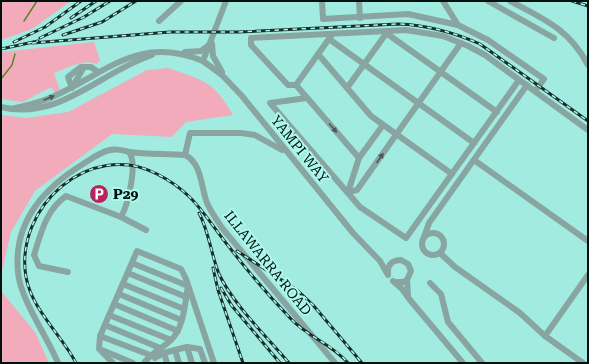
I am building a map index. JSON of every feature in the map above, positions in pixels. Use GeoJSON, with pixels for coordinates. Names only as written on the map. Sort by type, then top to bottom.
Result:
{"type":"FeatureCollection","features":[{"type":"Feature","properties":{"kind":"street"},"geometry":{"type":"LineString","coordinates":[[159,21],[181,1]]}},
{"type":"Feature","properties":{"kind":"street"},"geometry":{"type":"LineString","coordinates":[[174,53],[191,56],[203,61],[226,1]]}},
{"type":"Feature","properties":{"kind":"street"},"geometry":{"type":"LineString","coordinates":[[322,1],[323,19],[408,14],[458,25],[488,40],[544,79],[535,91]]}},
{"type":"Feature","properties":{"kind":"street"},"geometry":{"type":"LineString","coordinates":[[359,1],[360,18]]}},
{"type":"Feature","properties":{"kind":"street"},"geometry":{"type":"LineString","coordinates":[[443,1],[458,25]]}},
{"type":"Feature","properties":{"kind":"street"},"geometry":{"type":"LineString","coordinates":[[488,1],[554,38]]}},
{"type":"Feature","properties":{"kind":"street"},"geometry":{"type":"LineString","coordinates":[[510,1],[553,24],[568,35],[582,53],[588,65]]}},
{"type":"Feature","properties":{"kind":"street"},"geometry":{"type":"LineString","coordinates":[[330,37],[296,84],[288,85],[252,45],[251,38],[330,37],[406,30],[443,36],[485,55],[588,130]]}},
{"type":"Feature","properties":{"kind":"street"},"geometry":{"type":"LineString","coordinates":[[347,88],[387,32]]}},
{"type":"Feature","properties":{"kind":"street"},"geometry":{"type":"LineString","coordinates":[[387,32],[497,112]]}},
{"type":"Feature","properties":{"kind":"street"},"geometry":{"type":"LineString","coordinates":[[330,37],[364,64],[474,143]]}},
{"type":"Feature","properties":{"kind":"street"},"geometry":{"type":"LineString","coordinates":[[12,109],[43,101],[98,72],[134,56],[146,52],[174,53],[199,51],[206,48],[211,41]]}},
{"type":"Feature","properties":{"kind":"street"},"geometry":{"type":"LineString","coordinates":[[211,41],[213,56],[227,80]]}},
{"type":"Feature","properties":{"kind":"street"},"geometry":{"type":"LineString","coordinates":[[348,192],[357,190],[461,43]]}},
{"type":"Feature","properties":{"kind":"street"},"geometry":{"type":"LineString","coordinates":[[1,107],[12,109],[32,109],[53,105],[79,93],[136,61],[157,53]]}},
{"type":"Feature","properties":{"kind":"street"},"geometry":{"type":"LineString","coordinates":[[318,54],[370,116],[452,174]]}},
{"type":"Feature","properties":{"kind":"street","name":"YAMPI WAY"},"geometry":{"type":"LineString","coordinates":[[203,61],[227,80],[353,233],[375,255],[388,275],[401,287],[410,300],[463,363]]}},
{"type":"Feature","properties":{"kind":"street"},"geometry":{"type":"LineString","coordinates":[[72,87],[68,77],[82,67],[88,66],[98,72]]}},
{"type":"Feature","properties":{"kind":"street"},"geometry":{"type":"LineString","coordinates":[[72,87],[81,70],[88,66]]}},
{"type":"Feature","properties":{"kind":"street"},"geometry":{"type":"LineString","coordinates":[[79,93],[93,82],[98,72]]}},
{"type":"Feature","properties":{"kind":"street"},"geometry":{"type":"LineString","coordinates":[[308,98],[270,103],[360,207],[406,238],[519,80]]}},
{"type":"Feature","properties":{"kind":"street"},"geometry":{"type":"LineString","coordinates":[[296,84],[359,158]]}},
{"type":"Feature","properties":{"kind":"street"},"geometry":{"type":"LineString","coordinates":[[424,237],[434,233],[441,236],[444,247],[440,253],[431,256],[425,252],[422,243],[424,237],[429,223],[527,85]]}},
{"type":"Feature","properties":{"kind":"street"},"geometry":{"type":"LineString","coordinates":[[348,192],[359,158],[383,125]]}},
{"type":"Feature","properties":{"kind":"street"},"geometry":{"type":"LineString","coordinates":[[58,363],[23,293],[18,273],[21,237],[36,205],[49,189],[61,179],[106,151],[114,149],[129,152],[185,155],[190,134],[241,133],[255,136],[286,151]]}},
{"type":"Feature","properties":{"kind":"street"},"geometry":{"type":"LineString","coordinates":[[121,217],[127,200],[133,166],[129,152]]}},
{"type":"Feature","properties":{"kind":"street","name":"ILLAWARRA ROAD"},"geometry":{"type":"LineString","coordinates":[[185,155],[192,160],[197,168],[207,203],[222,228],[335,363]]}},
{"type":"Feature","properties":{"kind":"street"},"geometry":{"type":"LineString","coordinates":[[474,160],[588,241]]}},
{"type":"Feature","properties":{"kind":"street"},"geometry":{"type":"LineString","coordinates":[[68,272],[38,266],[34,255],[44,224],[56,204],[66,196],[121,217],[146,230]]}},
{"type":"Feature","properties":{"kind":"street"},"geometry":{"type":"LineString","coordinates":[[113,363],[99,349],[100,336],[137,251],[181,270],[188,286],[214,363]]}},
{"type":"Feature","properties":{"kind":"street"},"geometry":{"type":"LineString","coordinates":[[440,253],[455,267],[520,313],[545,336],[583,363]]}},
{"type":"Feature","properties":{"kind":"street"},"geometry":{"type":"LineString","coordinates":[[375,255],[386,260],[399,260],[406,262],[409,266],[410,273],[407,280],[410,300]]}},
{"type":"Feature","properties":{"kind":"street"},"geometry":{"type":"LineString","coordinates":[[388,275],[390,265],[399,260]]}},
{"type":"Feature","properties":{"kind":"street"},"geometry":{"type":"LineString","coordinates":[[132,263],[188,286]]}},
{"type":"Feature","properties":{"kind":"street"},"geometry":{"type":"LineString","coordinates":[[128,273],[186,297]]}},
{"type":"Feature","properties":{"kind":"street"},"geometry":{"type":"LineString","coordinates":[[545,336],[588,275]]}},
{"type":"Feature","properties":{"kind":"street"},"geometry":{"type":"LineString","coordinates":[[393,281],[400,283],[407,280]]}},
{"type":"Feature","properties":{"kind":"street"},"geometry":{"type":"LineString","coordinates":[[430,283],[441,294],[448,322],[482,362]]}},
{"type":"Feature","properties":{"kind":"street"},"geometry":{"type":"LineString","coordinates":[[123,284],[184,309]]}},
{"type":"Feature","properties":{"kind":"street"},"geometry":{"type":"LineString","coordinates":[[146,363],[153,359],[162,350],[178,331],[188,286]]}},
{"type":"Feature","properties":{"kind":"street"},"geometry":{"type":"LineString","coordinates":[[118,294],[181,320]]}},
{"type":"Feature","properties":{"kind":"street"},"geometry":{"type":"LineString","coordinates":[[114,304],[178,331]]}},
{"type":"Feature","properties":{"kind":"street"},"geometry":{"type":"LineString","coordinates":[[110,315],[171,340]]}},
{"type":"Feature","properties":{"kind":"street"},"geometry":{"type":"LineString","coordinates":[[105,325],[162,350],[175,350],[187,347],[210,351]]}},
{"type":"Feature","properties":{"kind":"street"},"geometry":{"type":"LineString","coordinates":[[100,336],[153,359]]}},
{"type":"Feature","properties":{"kind":"street"},"geometry":{"type":"LineString","coordinates":[[187,347],[192,363]]}},
{"type":"Feature","properties":{"kind":"street"},"geometry":{"type":"LineString","coordinates":[[99,349],[133,363]]}},
{"type":"Feature","properties":{"kind":"street"},"geometry":{"type":"LineString","coordinates":[[200,349],[205,363]]}},
{"type":"Feature","properties":{"kind":"street"},"geometry":{"type":"LineString","coordinates":[[162,350],[167,363]]}},
{"type":"Feature","properties":{"kind":"street"},"geometry":{"type":"LineString","coordinates":[[175,350],[179,363]]}},
{"type":"Feature","properties":{"kind":"shaded area"},"geometry":{"type":"Polygon","coordinates":[[[1,1],[71,1],[32,29],[1,40],[1,1]]]}},
{"type":"Feature","properties":{"kind":"shaded area"},"geometry":{"type":"Polygon","coordinates":[[[94,42],[100,60],[97,64],[92,62],[81,63],[54,73],[60,91],[55,93],[51,87],[23,102],[1,99],[1,52],[94,42]]]}},
{"type":"Feature","properties":{"kind":"shaded area"},"geometry":{"type":"Polygon","coordinates":[[[168,68],[191,76],[214,89],[220,95],[233,115],[186,122],[172,137],[112,134],[35,191],[11,232],[1,275],[1,115],[26,118],[68,112],[147,70],[168,68]]]}},
{"type":"Feature","properties":{"kind":"shaded area"},"geometry":{"type":"Polygon","coordinates":[[[1,291],[35,332],[49,363],[1,363],[1,291]]]}},
{"type":"Feature","properties":{"kind":"waterway"},"geometry":{"type":"LineString","coordinates":[[24,21],[37,1]]}},
{"type":"Feature","properties":{"kind":"waterway"},"geometry":{"type":"LineString","coordinates":[[1,79],[12,65],[15,54]]}},
{"type":"Feature","properties":{"kind":"railway"},"geometry":{"type":"LineString","coordinates":[[14,42],[45,27],[81,1]]}},
{"type":"Feature","properties":{"kind":"railway"},"geometry":{"type":"LineString","coordinates":[[71,18],[96,1]]}},
{"type":"Feature","properties":{"kind":"railway"},"geometry":{"type":"LineString","coordinates":[[40,38],[84,17],[110,1]]}},
{"type":"Feature","properties":{"kind":"railway"},"geometry":{"type":"LineString","coordinates":[[63,35],[102,22],[136,1]]}},
{"type":"Feature","properties":{"kind":"railway"},"geometry":{"type":"LineString","coordinates":[[572,1],[588,6]]}},
{"type":"Feature","properties":{"kind":"railway"},"geometry":{"type":"LineString","coordinates":[[32,43],[170,32],[239,32],[398,24],[419,26],[450,33],[480,44],[588,121]]}},
{"type":"Feature","properties":{"kind":"railway"},"geometry":{"type":"LineString","coordinates":[[1,49],[38,41]]}},
{"type":"Feature","properties":{"kind":"railway"},"geometry":{"type":"LineString","coordinates":[[76,363],[34,300],[26,277],[25,251],[32,226],[45,204],[62,186],[83,173],[107,165],[132,166],[157,174],[181,189],[198,206],[245,267],[291,319],[305,331],[342,356],[348,363]]}},
{"type":"Feature","properties":{"kind":"railway"},"geometry":{"type":"LineString","coordinates":[[199,213],[216,266],[225,285],[251,320],[289,363]]}},
{"type":"Feature","properties":{"kind":"railway"},"geometry":{"type":"LineString","coordinates":[[237,251],[297,290],[313,305],[362,363]]}},
{"type":"Feature","properties":{"kind":"railway"},"geometry":{"type":"LineString","coordinates":[[213,268],[218,290],[243,363]]}},
{"type":"Feature","properties":{"kind":"railway"},"geometry":{"type":"LineString","coordinates":[[221,288],[232,306],[280,363]]}},
{"type":"Feature","properties":{"kind":"place","name":"P29"},"geometry":{"type":"Point","coordinates":[99,194]}}]}
